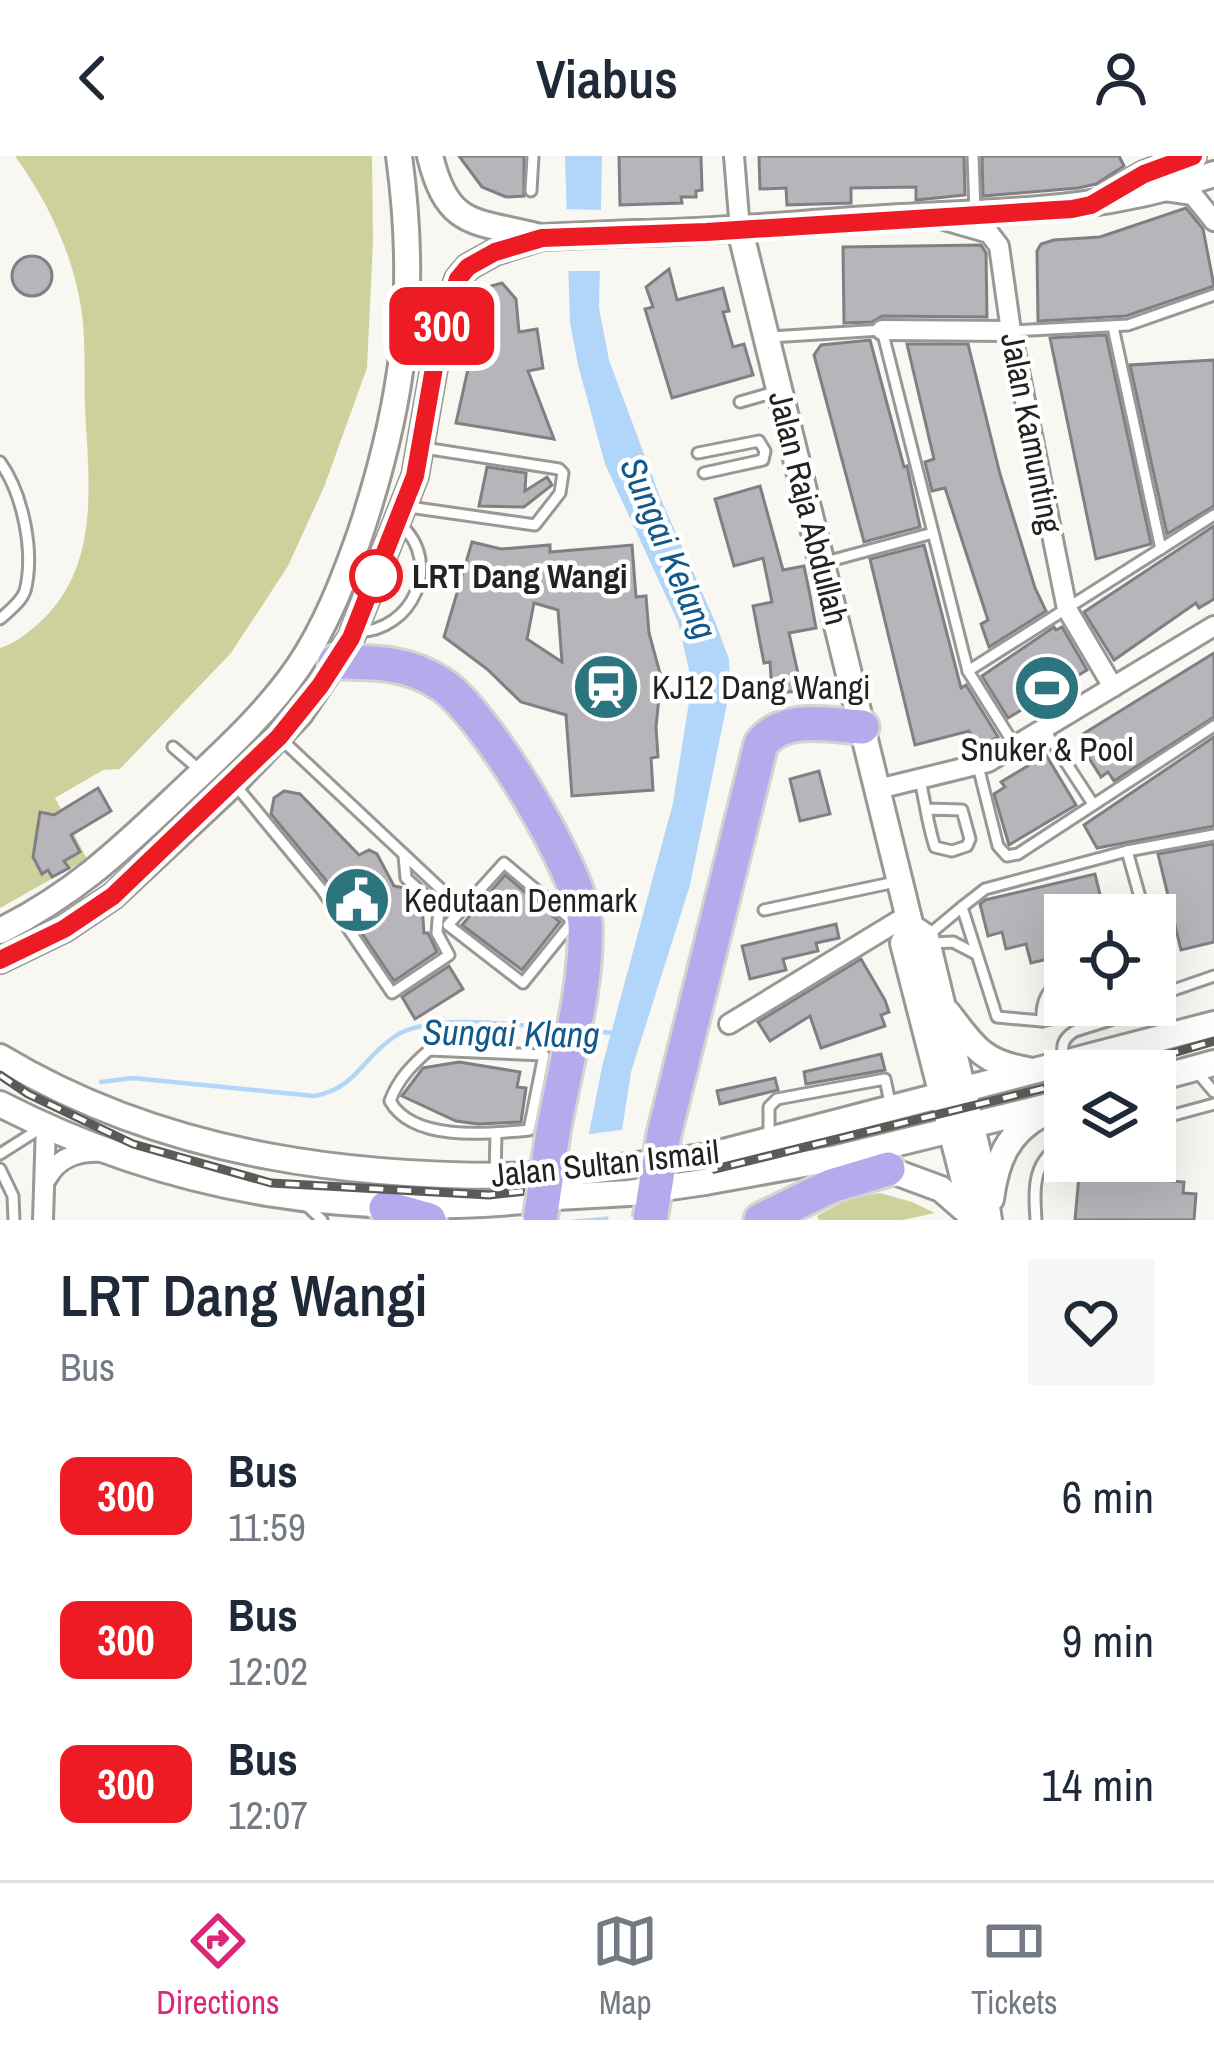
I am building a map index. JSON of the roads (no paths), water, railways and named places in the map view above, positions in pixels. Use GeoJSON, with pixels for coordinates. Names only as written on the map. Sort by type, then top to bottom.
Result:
{"type":"FeatureCollection","features":[{"type":"Feature","properties":{"kind":"highway"},"geometry":{"type":"LineString","coordinates":[[335,662],[383,662],[413,669],[463,699],[561,851],[583,902],[585,955],[553,1133],[550,1198]]}},
{"type":"Feature","properties":{"kind":"highway"},"geometry":{"type":"LineString","coordinates":[[650,1220],[664,1134],[761,744],[769,734],[795,724],[862,727]]}},
{"type":"Feature","properties":{"kind":"highway"},"geometry":{"type":"LineString","coordinates":[[831,1186],[852,1154]]}},
{"type":"Feature","properties":{"kind":"highway"},"geometry":{"type":"LineString","coordinates":[[761,1220],[831,1186],[888,1169]]}},
{"type":"Feature","properties":{"kind":"highway"},"geometry":{"type":"LineString","coordinates":[[379,1214],[429,1220]]}},
{"type":"Feature","properties":{"kind":"street"},"geometry":{"type":"LineString","coordinates":[[0,931],[90,878],[279,692],[312,645],[340,589],[374,491],[406,345],[410,268],[399,156]]}},
{"type":"Feature","properties":{"kind":"street"},"geometry":{"type":"LineString","coordinates":[[430,156],[438,184],[454,211],[467,221],[542,238]]}},
{"type":"Feature","properties":{"kind":"street"},"geometry":{"type":"LineString","coordinates":[[734,156],[740,230]]}},
{"type":"Feature","properties":{"kind":"street"},"geometry":{"type":"LineString","coordinates":[[1091,205],[1144,174],[1192,156]]}},
{"type":"Feature","properties":{"kind":"street"},"geometry":{"type":"LineString","coordinates":[[0,960],[64,929],[113,896],[279,737],[335,662],[353,632],[400,513],[421,448],[440,334],[458,279],[468,267],[495,252],[542,238],[740,230],[1091,205],[1164,191],[1214,174]]}},
{"type":"Feature","properties":{"kind":"street"},"geometry":{"type":"LineString","coordinates":[[1164,191],[1193,195],[1214,220]]}},
{"type":"Feature","properties":{"kind":"street","name":"Jalan Kamunting"},"geometry":{"type":"LineString","coordinates":[[927,216],[989,233],[999,246],[1066,609],[1113,687]]}},
{"type":"Feature","properties":{"kind":"street","name":"Jalan Raja Abdullah"},"geometry":{"type":"LineString","coordinates":[[740,230],[900,881],[942,1006],[951,1093]]}},
{"type":"Feature","properties":{"kind":"street"},"geometry":{"type":"LineString","coordinates":[[882,330],[1012,331]]}},
{"type":"Feature","properties":{"kind":"street"},"geometry":{"type":"LineString","coordinates":[[878,789],[978,766],[1214,626]]}},
{"type":"Feature","properties":{"kind":"street"},"geometry":{"type":"LineString","coordinates":[[729,1024],[918,931]]}},
{"type":"Feature","properties":{"kind":"street","name":"Jalan Raja Abdullah"},"geometry":{"type":"LineString","coordinates":[[918,931],[903,943],[961,1128],[981,1218]]}},
{"type":"Feature","properties":{"kind":"street"},"geometry":{"type":"LineString","coordinates":[[942,1006],[989,1060],[1036,1072]]}},
{"type":"Feature","properties":{"kind":"street","name":"Jalan Sultan Ismail"},"geometry":{"type":"LineString","coordinates":[[1121,1050],[1214,1024]]}},
{"type":"Feature","properties":{"kind":"street","name":"Jalan Sultan Ismail"},"geometry":{"type":"LineString","coordinates":[[0,1057],[137,1120],[260,1156],[344,1170],[495,1177],[550,1198]]}},
{"type":"Feature","properties":{"kind":"street","name":"Jalan Sultan Ismail"},"geometry":{"type":"LineString","coordinates":[[0,1104],[112,1153],[216,1184],[379,1214],[629,1193],[704,1169],[769,1140],[1044,1070]]}},
{"type":"Feature","properties":{"kind":"street","name":"Jalan Sultan Ismail"},"geometry":{"type":"LineString","coordinates":[[704,1169],[852,1154],[1044,1107]]}},
{"type":"Feature","properties":{"kind":"street"},"geometry":{"type":"LineString","coordinates":[[852,1154],[941,1189],[981,1218],[1012,1134],[1044,1115]]}},
{"type":"Feature","properties":{"kind":"street"},"geometry":{"type":"LineString","coordinates":[[43,1220],[46,1125]]}},
{"type":"Feature","properties":{"kind":"street"},"geometry":{"type":"LineString","coordinates":[[44,1183],[56,1164],[73,1155],[112,1153]]}},
{"type":"Feature","properties":{"kind":"lane"},"geometry":{"type":"LineString","coordinates":[[531,191],[532,156]]}},
{"type":"Feature","properties":{"kind":"lane"},"geometry":{"type":"LineString","coordinates":[[973,156],[975,215]]}},
{"type":"Feature","properties":{"kind":"lane"},"geometry":{"type":"LineString","coordinates":[[1012,331],[1113,327],[1214,295]]}},
{"type":"Feature","properties":{"kind":"lane"},"geometry":{"type":"LineString","coordinates":[[1113,327],[1161,549]]}},
{"type":"Feature","properties":{"kind":"lane"},"geometry":{"type":"LineString","coordinates":[[767,337],[882,330],[968,670],[1015,746]]}},
{"type":"Feature","properties":{"kind":"lane"},"geometry":{"type":"LineString","coordinates":[[740,402],[780,391]]}},
{"type":"Feature","properties":{"kind":"lane"},"geometry":{"type":"LineString","coordinates":[[698,453],[759,441],[765,451],[763,460],[704,472]]}},
{"type":"Feature","properties":{"kind":"lane"},"geometry":{"type":"LineString","coordinates":[[765,451],[793,443]]}},
{"type":"Feature","properties":{"kind":"lane"},"geometry":{"type":"LineString","coordinates":[[400,513],[535,525],[560,493],[559,469],[421,448]]}},
{"type":"Feature","properties":{"kind":"lane"},"geometry":{"type":"LineString","coordinates":[[0,462],[19,502],[28,555],[24,595],[0,619]]}},
{"type":"Feature","properties":{"kind":"lane"},"geometry":{"type":"LineString","coordinates":[[353,632],[372,631],[406,614],[418,586],[416,542],[400,513]]}},
{"type":"Feature","properties":{"kind":"lane"},"geometry":{"type":"LineString","coordinates":[[968,670],[1214,515]]}},
{"type":"Feature","properties":{"kind":"lane"},"geometry":{"type":"LineString","coordinates":[[822,563],[934,532]]}},
{"type":"Feature","properties":{"kind":"lane"},"geometry":{"type":"LineString","coordinates":[[1007,856],[1018,854],[1214,726]]}},
{"type":"Feature","properties":{"kind":"lane"},"geometry":{"type":"LineString","coordinates":[[1044,728],[1093,804]]}},
{"type":"Feature","properties":{"kind":"lane"},"geometry":{"type":"LineString","coordinates":[[279,737],[461,908]]}},
{"type":"Feature","properties":{"kind":"lane"},"geometry":{"type":"LineString","coordinates":[[173,747],[202,772]]}},
{"type":"Feature","properties":{"kind":"lane"},"geometry":{"type":"LineString","coordinates":[[978,766],[998,846],[1007,856],[1005,883]]}},
{"type":"Feature","properties":{"kind":"lane"},"geometry":{"type":"LineString","coordinates":[[920,780],[926,809],[935,847],[952,851],[967,846],[970,839],[962,810],[926,809]]}},
{"type":"Feature","properties":{"kind":"lane"},"geometry":{"type":"LineString","coordinates":[[233,783],[322,890],[392,993],[449,955],[436,933],[439,908],[406,882],[404,855]]}},
{"type":"Feature","properties":{"kind":"lane"},"geometry":{"type":"LineString","coordinates":[[918,931],[985,889],[1127,851],[1214,835]]}},
{"type":"Feature","properties":{"kind":"lane"},"geometry":{"type":"LineString","coordinates":[[1127,851],[1138,894]]}},
{"type":"Feature","properties":{"kind":"lane"},"geometry":{"type":"LineString","coordinates":[[504,863],[573,923],[520,984],[448,925],[461,908],[504,863]]}},
{"type":"Feature","properties":{"kind":"lane"},"geometry":{"type":"LineString","coordinates":[[764,910],[900,881]]}},
{"type":"Feature","properties":{"kind":"lane"},"geometry":{"type":"LineString","coordinates":[[962,907],[997,1017],[1042,1021],[1044,1000]]}},
{"type":"Feature","properties":{"kind":"lane"},"geometry":{"type":"LineString","coordinates":[[918,931],[976,953]]}},
{"type":"Feature","properties":{"kind":"lane"},"geometry":{"type":"LineString","coordinates":[[1176,989],[1214,976]]}},
{"type":"Feature","properties":{"kind":"lane"},"geometry":{"type":"LineString","coordinates":[[1061,1050],[1066,1036],[1096,1026]]}},
{"type":"Feature","properties":{"kind":"lane"},"geometry":{"type":"LineString","coordinates":[[429,1050],[544,1055],[529,1130],[496,1133],[428,1129],[396,1112],[390,1101],[410,1066],[429,1050]]}},
{"type":"Feature","properties":{"kind":"lane"},"geometry":{"type":"LineString","coordinates":[[1204,1066],[1214,1092]]}},
{"type":"Feature","properties":{"kind":"lane"},"geometry":{"type":"LineString","coordinates":[[769,1140],[769,1108],[777,1099],[885,1079],[891,1107]]}},
{"type":"Feature","properties":{"kind":"lane"},"geometry":{"type":"LineString","coordinates":[[1176,1114],[1214,1104]]}},
{"type":"Feature","properties":{"kind":"lane"},"geometry":{"type":"LineString","coordinates":[[0,1154],[46,1125]]}},
{"type":"Feature","properties":{"kind":"lane"},"geometry":{"type":"LineString","coordinates":[[495,1177],[496,1133]]}},
{"type":"Feature","properties":{"kind":"lane"},"geometry":{"type":"LineString","coordinates":[[1036,1220],[1034,1183],[1044,1158]]}},
{"type":"Feature","properties":{"kind":"lane"},"geometry":{"type":"LineString","coordinates":[[0,1169],[13,1196],[14,1220]]}},
{"type":"Feature","properties":{"kind":"lane"},"geometry":{"type":"LineString","coordinates":[[302,1201],[322,1220]]}},
{"type":"Feature","properties":{"kind":"water","name":"Sungai Kelang"},"geometry":{"type":"Polygon","coordinates":[[[565,156],[602,156],[599,308],[609,360],[660,497],[729,659],[730,689],[690,885],[631,1072],[608,1220],[572,1220],[602,1067],[673,803],[692,683],[678,622],[605,464],[578,365],[570,322],[565,156]]]}},
{"type":"Feature","properties":{"kind":"waterway","name":"Sungai Klang"},"geometry":{"type":"LineString","coordinates":[[101,1082],[133,1078],[314,1096],[340,1086],[394,1037],[410,1029],[451,1022],[560,1029]]}},
{"type":"Feature","properties":{"kind":"waterway","name":"Sungai Klang"},"geometry":{"type":"LineString","coordinates":[[589,1031],[614,1033]]}},
{"type":"Feature","properties":{"kind":"railway"},"geometry":{"type":"LineString","coordinates":[[1176,1052],[1214,1041]]}},
{"type":"Feature","properties":{"kind":"railway"},"geometry":{"type":"LineString","coordinates":[[0,1075],[28,1094],[133,1144],[271,1183],[489,1195],[703,1172],[1044,1088]]}},
{"type":"Feature","properties":{"kind":"place","name":"LRT Dang Wangi"},"geometry":{"type":"Point","coordinates":[376,576]}},
{"type":"Feature","properties":{"kind":"place","name":"KJ12 Dang Wangi"},"geometry":{"type":"Point","coordinates":[606,687]}},
{"type":"Feature","properties":{"kind":"place","name":"Snuker & Pool"},"geometry":{"type":"Point","coordinates":[1047,688]}},
{"type":"Feature","properties":{"kind":"place","name":"Kedutaan Denmark"},"geometry":{"type":"Point","coordinates":[357,900]}}]}
